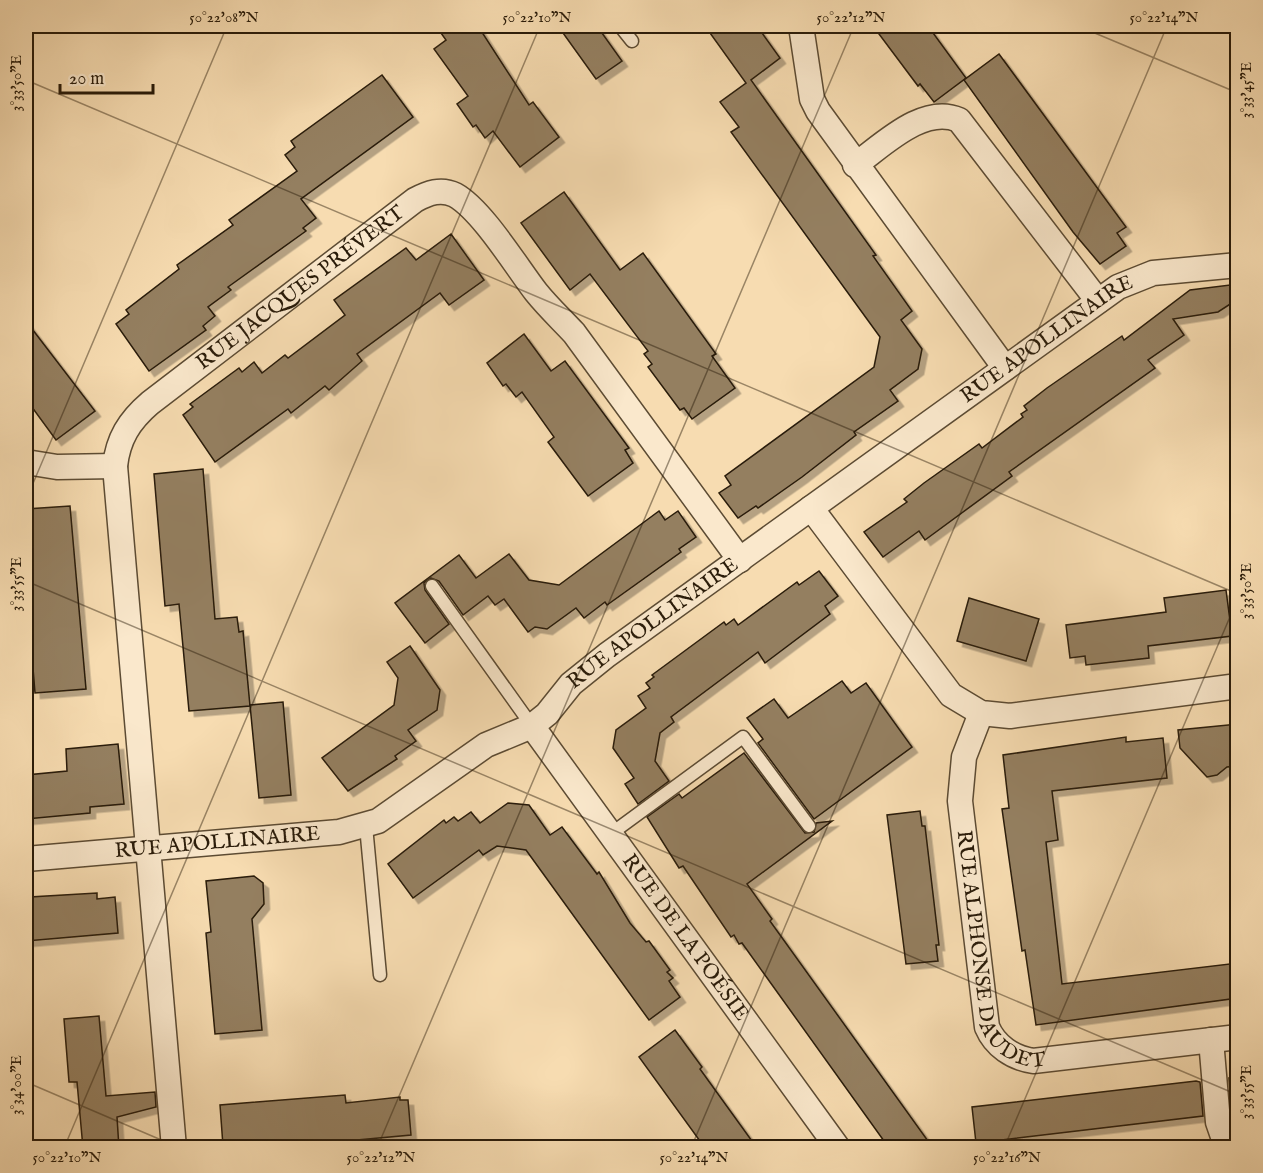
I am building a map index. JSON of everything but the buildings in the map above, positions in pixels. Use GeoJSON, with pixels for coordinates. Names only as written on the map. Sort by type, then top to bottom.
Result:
{"type":"FeatureCollection","features":[{"type":"Feature","properties":{"kind":"street"},"geometry":{"type":"LineString","coordinates":[[801,26],[812,99],[826,124],[1005,368]]}},
{"type":"Feature","properties":{"kind":"street"},"geometry":{"type":"LineString","coordinates":[[855,165],[913,124],[945,117],[959,120],[1098,301]]}},
{"type":"Feature","properties":{"kind":"street","name":"RUE JACQUES PRÉVERT"},"geometry":{"type":"LineString","coordinates":[[174,1148],[115,466],[123,434],[150,403],[416,200],[434,192],[444,192],[455,195],[474,210],[543,300],[573,333],[740,560]]}},
{"type":"Feature","properties":{"kind":"street","name":"RUE APOLLINAIRE"},"geometry":{"type":"LineString","coordinates":[[26,859],[339,832],[366,826],[401,807],[486,745],[532,726],[547,714],[579,677],[1128,280],[1141,275],[1238,265]]}},
{"type":"Feature","properties":{"kind":"street"},"geometry":{"type":"LineString","coordinates":[[26,462],[57,467],[115,466]]}},
{"type":"Feature","properties":{"kind":"street"},"geometry":{"type":"LineString","coordinates":[[812,508],[946,690],[981,713],[1010,716],[1238,686]]}},
{"type":"Feature","properties":{"kind":"street","name":"RUE ALPHONSE DAUDET"},"geometry":{"type":"LineString","coordinates":[[981,713],[964,757],[960,801],[987,1027],[990,1035],[1015,1056],[1034,1061],[1238,1037]]}},
{"type":"Feature","properties":{"kind":"street","name":"RUE DE LA POÉSIE"},"geometry":{"type":"LineString","coordinates":[[532,726],[612,833],[838,1148]]}},
{"type":"Feature","properties":{"kind":"street"},"geometry":{"type":"LineString","coordinates":[[1211,1040],[1218,1122],[1227,1148]]}},
{"type":"Feature","properties":{"kind":"lane"},"geometry":{"type":"LineString","coordinates":[[620,26],[632,41]]}},
{"type":"Feature","properties":{"kind":"lane"},"geometry":{"type":"LineString","coordinates":[[432,586],[532,726]]}},
{"type":"Feature","properties":{"kind":"lane"},"geometry":{"type":"LineString","coordinates":[[612,833],[743,736],[809,826]]}},
{"type":"Feature","properties":{"kind":"lane"},"geometry":{"type":"LineString","coordinates":[[366,826],[380,975]]}}]}
